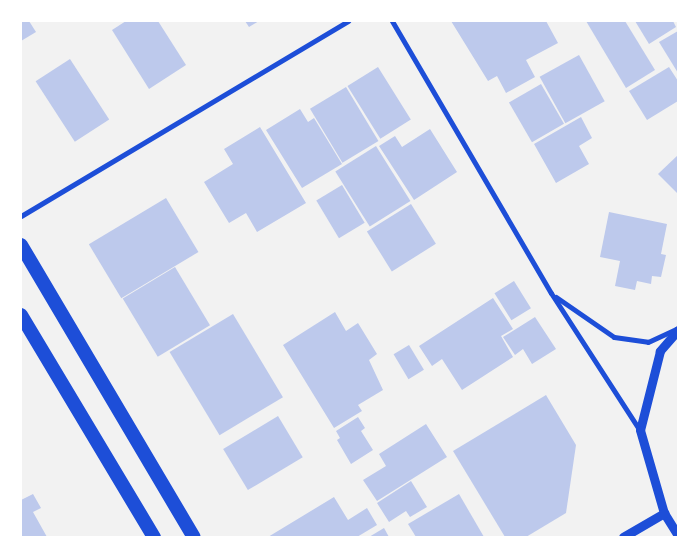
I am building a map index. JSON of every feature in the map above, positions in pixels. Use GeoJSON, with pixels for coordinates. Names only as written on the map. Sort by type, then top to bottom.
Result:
{"type":"FeatureCollection","features":[{"type":"Feature","properties":{"kind":"highway"},"geometry":{"type":"LineString","coordinates":[[21,245],[194,537]]}},
{"type":"Feature","properties":{"kind":"highway"},"geometry":{"type":"LineString","coordinates":[[21,315],[154,537]]}},
{"type":"Feature","properties":{"kind":"street"},"geometry":{"type":"LineString","coordinates":[[21,216],[348,21]]}},
{"type":"Feature","properties":{"kind":"street"},"geometry":{"type":"LineString","coordinates":[[392,21],[552,293],[640,430],[664,513],[678,535]]}},
{"type":"Feature","properties":{"kind":"street"},"geometry":{"type":"LineString","coordinates":[[552,293],[585,320],[614,337],[648,342],[678,329]]}},
{"type":"Feature","properties":{"kind":"street"},"geometry":{"type":"LineString","coordinates":[[640,430],[660,351],[678,329]]}},
{"type":"Feature","properties":{"kind":"street"},"geometry":{"type":"LineString","coordinates":[[623,537],[664,513]]}},
{"type":"Feature","properties":{"kind":"building"},"geometry":{"type":"Polygon","coordinates":[[[21,21],[29,21],[36,32],[21,41],[21,21]]]}},
{"type":"Feature","properties":{"kind":"building"},"geometry":{"type":"Polygon","coordinates":[[[126,21],[158,21],[186,65],[149,89],[112,30],[126,21]]]}},
{"type":"Feature","properties":{"kind":"building"},"geometry":{"type":"Polygon","coordinates":[[[245,21],[259,21],[249,27],[245,21]]]}},
{"type":"Feature","properties":{"kind":"building"},"geometry":{"type":"Polygon","coordinates":[[[451,21],[546,21],[558,43],[526,60],[535,77],[506,93],[497,76],[488,81],[451,21]]]}},
{"type":"Feature","properties":{"kind":"building"},"geometry":{"type":"Polygon","coordinates":[[[586,21],[625,21],[655,70],[626,88],[586,21]]]}},
{"type":"Feature","properties":{"kind":"building"},"geometry":{"type":"Polygon","coordinates":[[[635,21],[673,21],[676,27],[649,44],[635,21]]]}},
{"type":"Feature","properties":{"kind":"building"},"geometry":{"type":"Polygon","coordinates":[[[678,31],[678,73],[659,42],[678,31]]]}},
{"type":"Feature","properties":{"kind":"building"},"geometry":{"type":"Polygon","coordinates":[[[579,55],[605,101],[565,123],[540,77],[579,55]]]}},
{"type":"Feature","properties":{"kind":"building"},"geometry":{"type":"Polygon","coordinates":[[[70,59],[109,119],[75,142],[36,81],[70,59]]]}},
{"type":"Feature","properties":{"kind":"building"},"geometry":{"type":"Polygon","coordinates":[[[378,67],[411,120],[380,139],[347,86],[378,67]]]}},
{"type":"Feature","properties":{"kind":"building"},"geometry":{"type":"Polygon","coordinates":[[[669,67],[678,81],[678,101],[647,120],[629,91],[669,67]]]}},
{"type":"Feature","properties":{"kind":"building"},"geometry":{"type":"Polygon","coordinates":[[[541,84],[564,124],[532,142],[509,102],[541,84]]]}},
{"type":"Feature","properties":{"kind":"building"},"geometry":{"type":"Polygon","coordinates":[[[346,87],[378,141],[342,163],[310,109],[346,87]]]}},
{"type":"Feature","properties":{"kind":"building"},"geometry":{"type":"Polygon","coordinates":[[[300,109],[308,122],[314,118],[342,164],[302,188],[266,130],[300,109]]]}},
{"type":"Feature","properties":{"kind":"building"},"geometry":{"type":"Polygon","coordinates":[[[581,117],[592,138],[579,146],[589,164],[556,183],[534,144],[581,117]]]}},
{"type":"Feature","properties":{"kind":"building"},"geometry":{"type":"Polygon","coordinates":[[[260,127],[306,203],[257,232],[246,213],[229,223],[204,182],[233,164],[224,149],[260,127]]]}},
{"type":"Feature","properties":{"kind":"building"},"geometry":{"type":"Polygon","coordinates":[[[430,129],[457,172],[414,200],[379,146],[395,136],[402,147],[430,129]]]}},
{"type":"Feature","properties":{"kind":"building"},"geometry":{"type":"Polygon","coordinates":[[[376,146],[410,201],[370,227],[335,171],[376,146]]]}},
{"type":"Feature","properties":{"kind":"building"},"geometry":{"type":"Polygon","coordinates":[[[678,155],[678,194],[658,174],[678,155]]]}},
{"type":"Feature","properties":{"kind":"building"},"geometry":{"type":"Polygon","coordinates":[[[342,185],[365,223],[339,238],[316,200],[342,185]]]}},
{"type":"Feature","properties":{"kind":"building"},"geometry":{"type":"Polygon","coordinates":[[[166,198],[198,252],[121,298],[89,244],[166,198]]]}},
{"type":"Feature","properties":{"kind":"building"},"geometry":{"type":"Polygon","coordinates":[[[411,204],[436,244],[392,271],[367,232],[411,204]]]}},
{"type":"Feature","properties":{"kind":"building"},"geometry":{"type":"Polygon","coordinates":[[[609,212],[667,224],[661,254],[666,255],[661,277],[652,276],[651,284],[637,281],[635,290],[615,286],[620,261],[600,257],[609,212]]]}},
{"type":"Feature","properties":{"kind":"building"},"geometry":{"type":"Polygon","coordinates":[[[175,267],[210,325],[158,357],[123,298],[175,267]]]}},
{"type":"Feature","properties":{"kind":"building"},"geometry":{"type":"Polygon","coordinates":[[[514,281],[531,308],[511,320],[494,293],[514,281]]]}},
{"type":"Feature","properties":{"kind":"building"},"geometry":{"type":"Polygon","coordinates":[[[493,298],[513,329],[501,336],[513,357],[462,390],[442,359],[432,366],[419,346],[493,298]]]}},
{"type":"Feature","properties":{"kind":"building"},"geometry":{"type":"Polygon","coordinates":[[[335,312],[346,331],[358,323],[377,354],[369,360],[383,390],[358,405],[362,411],[334,428],[283,345],[335,312]]]}},
{"type":"Feature","properties":{"kind":"building"},"geometry":{"type":"Polygon","coordinates":[[[233,314],[283,397],[220,435],[170,352],[233,314]]]}},
{"type":"Feature","properties":{"kind":"building"},"geometry":{"type":"Polygon","coordinates":[[[535,317],[556,349],[532,364],[523,349],[515,355],[503,337],[535,317]]]}},
{"type":"Feature","properties":{"kind":"building"},"geometry":{"type":"Polygon","coordinates":[[[409,345],[424,370],[409,379],[394,354],[409,345]]]}},
{"type":"Feature","properties":{"kind":"building"},"geometry":{"type":"Polygon","coordinates":[[[546,395],[576,445],[566,513],[526,537],[505,537],[453,451],[546,395]]]}},
{"type":"Feature","properties":{"kind":"building"},"geometry":{"type":"Polygon","coordinates":[[[278,416],[303,457],[248,490],[223,449],[278,416]]]}},
{"type":"Feature","properties":{"kind":"building"},"geometry":{"type":"Polygon","coordinates":[[[358,417],[365,428],[361,431],[373,450],[351,464],[337,440],[340,438],[336,431],[358,417]]]}},
{"type":"Feature","properties":{"kind":"building"},"geometry":{"type":"Polygon","coordinates":[[[426,424],[447,457],[377,501],[363,480],[386,466],[379,454],[426,424]]]}},
{"type":"Feature","properties":{"kind":"building"},"geometry":{"type":"Polygon","coordinates":[[[411,481],[427,507],[410,517],[406,511],[389,522],[377,503],[411,481]]]}},
{"type":"Feature","properties":{"kind":"building"},"geometry":{"type":"Polygon","coordinates":[[[33,494],[41,508],[33,512],[47,537],[21,537],[21,500],[33,494]]]}},
{"type":"Feature","properties":{"kind":"building"},"geometry":{"type":"Polygon","coordinates":[[[459,494],[484,537],[416,537],[408,524],[459,494]]]}},
{"type":"Feature","properties":{"kind":"building"},"geometry":{"type":"Polygon","coordinates":[[[334,497],[348,520],[367,508],[377,525],[357,537],[268,537],[334,497]]]}},
{"type":"Feature","properties":{"kind":"building"},"geometry":{"type":"Polygon","coordinates":[[[384,528],[389,537],[369,537],[384,528]]]}}]}
